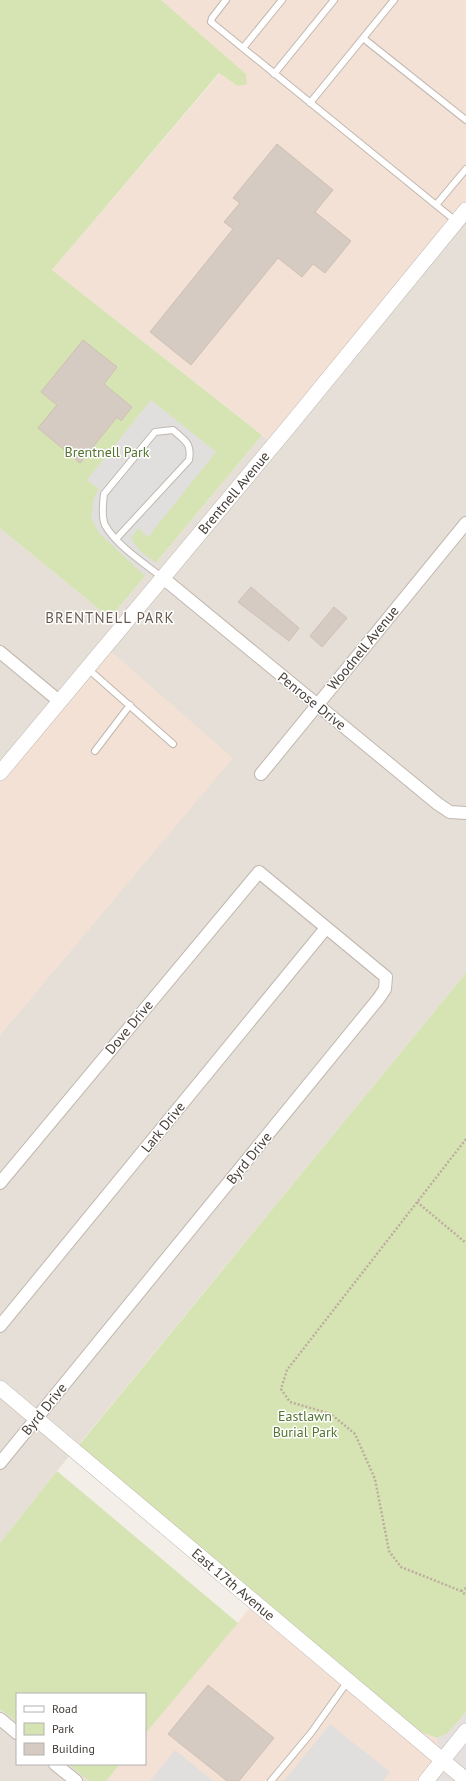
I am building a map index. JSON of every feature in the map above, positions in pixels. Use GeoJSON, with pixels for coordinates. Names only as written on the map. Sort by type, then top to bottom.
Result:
{"type":"FeatureCollection","features":[{"type":"Feature","properties":{"kind":"street","name":"Brentnell Avenue"},"geometry":{"type":"LineString","coordinates":[[0,772],[163,578],[466,210]]}},
{"type":"Feature","properties":{"kind":"street","name":"Woodnell Avenue"},"geometry":{"type":"LineString","coordinates":[[261,774],[466,522]]}},
{"type":"Feature","properties":{"kind":"street","name":"Penrose Drive"},"geometry":{"type":"LineString","coordinates":[[163,578],[438,804],[450,812],[466,813]]}},
{"type":"Feature","properties":{"kind":"street"},"geometry":{"type":"LineString","coordinates":[[0,652],[59,701]]}},
{"type":"Feature","properties":{"kind":"street","name":"Byrd Drive"},"geometry":{"type":"LineString","coordinates":[[0,1463],[386,989],[386,978],[259,872]]}},
{"type":"Feature","properties":{"kind":"street","name":"Dove Drive"},"geometry":{"type":"LineString","coordinates":[[0,1183],[259,872]]}},
{"type":"Feature","properties":{"kind":"street","name":"Lark Drive"},"geometry":{"type":"LineString","coordinates":[[0,1326],[326,928]]}},
{"type":"Feature","properties":{"kind":"street","name":"East 17th Avenue"},"geometry":{"type":"LineString","coordinates":[[0,1388],[466,1780]]}},
{"type":"Feature","properties":{"kind":"street"},"geometry":{"type":"LineString","coordinates":[[0,1719],[16,1732]]}},
{"type":"Feature","properties":{"kind":"street"},"geometry":{"type":"LineString","coordinates":[[426,1781],[466,1732]]}},
{"type":"Feature","properties":{"kind":"street"},"geometry":{"type":"LineString","coordinates":[[56,1765],[76,1781]]}},
{"type":"Feature","properties":{"kind":"lane"},"geometry":{"type":"LineString","coordinates":[[226,0],[212,18],[211,22],[456,222]]}},
{"type":"Feature","properties":{"kind":"lane"},"geometry":{"type":"LineString","coordinates":[[243,48],[282,0]]}},
{"type":"Feature","properties":{"kind":"lane"},"geometry":{"type":"LineString","coordinates":[[274,74],[334,0]]}},
{"type":"Feature","properties":{"kind":"lane"},"geometry":{"type":"LineString","coordinates":[[310,103],[394,0]]}},
{"type":"Feature","properties":{"kind":"lane"},"geometry":{"type":"LineString","coordinates":[[364,38],[466,120]]}},
{"type":"Feature","properties":{"kind":"lane"},"geometry":{"type":"LineString","coordinates":[[436,205],[466,169]]}},
{"type":"Feature","properties":{"kind":"lane"},"geometry":{"type":"LineString","coordinates":[[116,539],[189,460],[191,450],[187,442],[173,430],[155,432],[104,494],[103,506],[105,524],[116,539],[163,578]]}},
{"type":"Feature","properties":{"kind":"lane"},"geometry":{"type":"LineString","coordinates":[[87,668],[173,744]]}},
{"type":"Feature","properties":{"kind":"lane"},"geometry":{"type":"LineString","coordinates":[[96,751],[130,705]]}},
{"type":"Feature","properties":{"kind":"lane"},"geometry":{"type":"LineString","coordinates":[[272,1781],[311,1733],[348,1681]]}},
{"type":"Feature","properties":{"kind":"path"},"geometry":{"type":"LineString","coordinates":[[466,1139],[287,1370],[282,1389],[290,1402],[332,1414],[355,1434],[375,1479],[389,1551],[400,1566],[461,1591],[466,1595]]}},
{"type":"Feature","properties":{"kind":"path"},"geometry":{"type":"LineString","coordinates":[[418,1202],[466,1243]]}},
{"type":"Feature","properties":{"kind":"path"},"geometry":{"type":"LineString","coordinates":[[461,1591],[466,1588]]}},
{"type":"Feature","properties":{"kind":"shaded area"},"geometry":{"type":"Polygon","coordinates":[[[161,0],[466,0],[466,210],[273,443],[52,270],[220,73],[232,82],[246,74],[161,0]]]}},
{"type":"Feature","properties":{"kind":"shaded area"},"geometry":{"type":"Polygon","coordinates":[[[466,210],[466,973],[57,1471],[0,1543],[0,1035],[232,758],[0,771],[0,528],[110,618],[262,435],[272,443],[466,210]]]}},
{"type":"Feature","properties":{"kind":"shaded area"},"geometry":{"type":"Polygon","coordinates":[[[151,400],[216,452],[148,537],[138,528],[131,538],[139,550],[156,563],[145,576],[99,533],[91,517],[94,498],[99,489],[87,480],[151,400]]]}},
{"type":"Feature","properties":{"kind":"shaded area"},"geometry":{"type":"Polygon","coordinates":[[[105,646],[233,758],[0,1035],[0,771],[105,646]]]}},
{"type":"Feature","properties":{"kind":"shaded area"},"geometry":{"type":"Polygon","coordinates":[[[259,1597],[418,1731],[437,1738],[442,1763],[427,1781],[106,1781],[119,1765],[146,1765],[146,1733],[259,1597]]]}},
{"type":"Feature","properties":{"kind":"shaded area"},"geometry":{"type":"Polygon","coordinates":[[[0,1709],[16,1721],[16,1765],[69,1765],[89,1781],[0,1781],[0,1709]]]}},
{"type":"Feature","properties":{"kind":"shaded area"},"geometry":{"type":"Polygon","coordinates":[[[466,1712],[466,1781],[427,1781],[442,1763],[437,1738],[448,1733],[466,1712]]]}},
{"type":"Feature","properties":{"kind":"shaded area"},"geometry":{"type":"Polygon","coordinates":[[[330,1724],[390,1772],[383,1781],[284,1781],[330,1724]]]}},
{"type":"Feature","properties":{"kind":"shaded area"},"geometry":{"type":"Polygon","coordinates":[[[175,1750],[213,1781],[150,1781],[175,1750]]]}},
{"type":"Feature","properties":{"kind":"green space","name":"Brentnell Park"},"geometry":{"type":"Polygon","coordinates":[[[0,0],[161,0],[246,74],[247,84],[238,86],[219,73],[52,270],[262,435],[110,618],[0,528],[0,0]]]}},
{"type":"Feature","properties":{"kind":"green space","name":"Eastlawn Burial Park"},"geometry":{"type":"Polygon","coordinates":[[[466,973],[466,1712],[448,1733],[437,1738],[418,1731],[79,1445],[466,973]]]}},
{"type":"Feature","properties":{"kind":"green space"},"geometry":{"type":"Polygon","coordinates":[[[57,1471],[238,1623],[146,1733],[146,1693],[16,1693],[16,1721],[0,1709],[0,1543],[57,1471]]]}},
{"type":"Feature","properties":{"kind":"green space"},"geometry":{"type":"Polygon","coordinates":[[[69,1765],[119,1765],[106,1781],[89,1781],[69,1765]]]}},
{"type":"Feature","properties":{"kind":"building"},"geometry":{"type":"Polygon","coordinates":[[[277,144],[333,190],[315,212],[351,241],[325,273],[313,264],[302,277],[278,258],[191,365],[150,332],[233,229],[224,222],[240,203],[233,198],[277,144]]]}},
{"type":"Feature","properties":{"kind":"building"},"geometry":{"type":"Polygon","coordinates":[[[83,340],[117,367],[104,384],[132,407],[121,421],[117,417],[80,463],[38,428],[57,405],[41,392],[83,340]]]}},
{"type":"Feature","properties":{"kind":"building"},"geometry":{"type":"Polygon","coordinates":[[[251,587],[299,628],[289,641],[238,602],[251,587]]]}},
{"type":"Feature","properties":{"kind":"building"},"geometry":{"type":"Polygon","coordinates":[[[334,607],[347,618],[322,647],[310,636],[334,607]]]}},
{"type":"Feature","properties":{"kind":"building"},"geometry":{"type":"Polygon","coordinates":[[[208,1685],[274,1738],[239,1781],[227,1781],[168,1734],[208,1685]]]}},
{"type":"Feature","properties":{"kind":"district","name":"BRENTNELL PARK"},"geometry":{"type":"Point","coordinates":[110,618]}}]}
